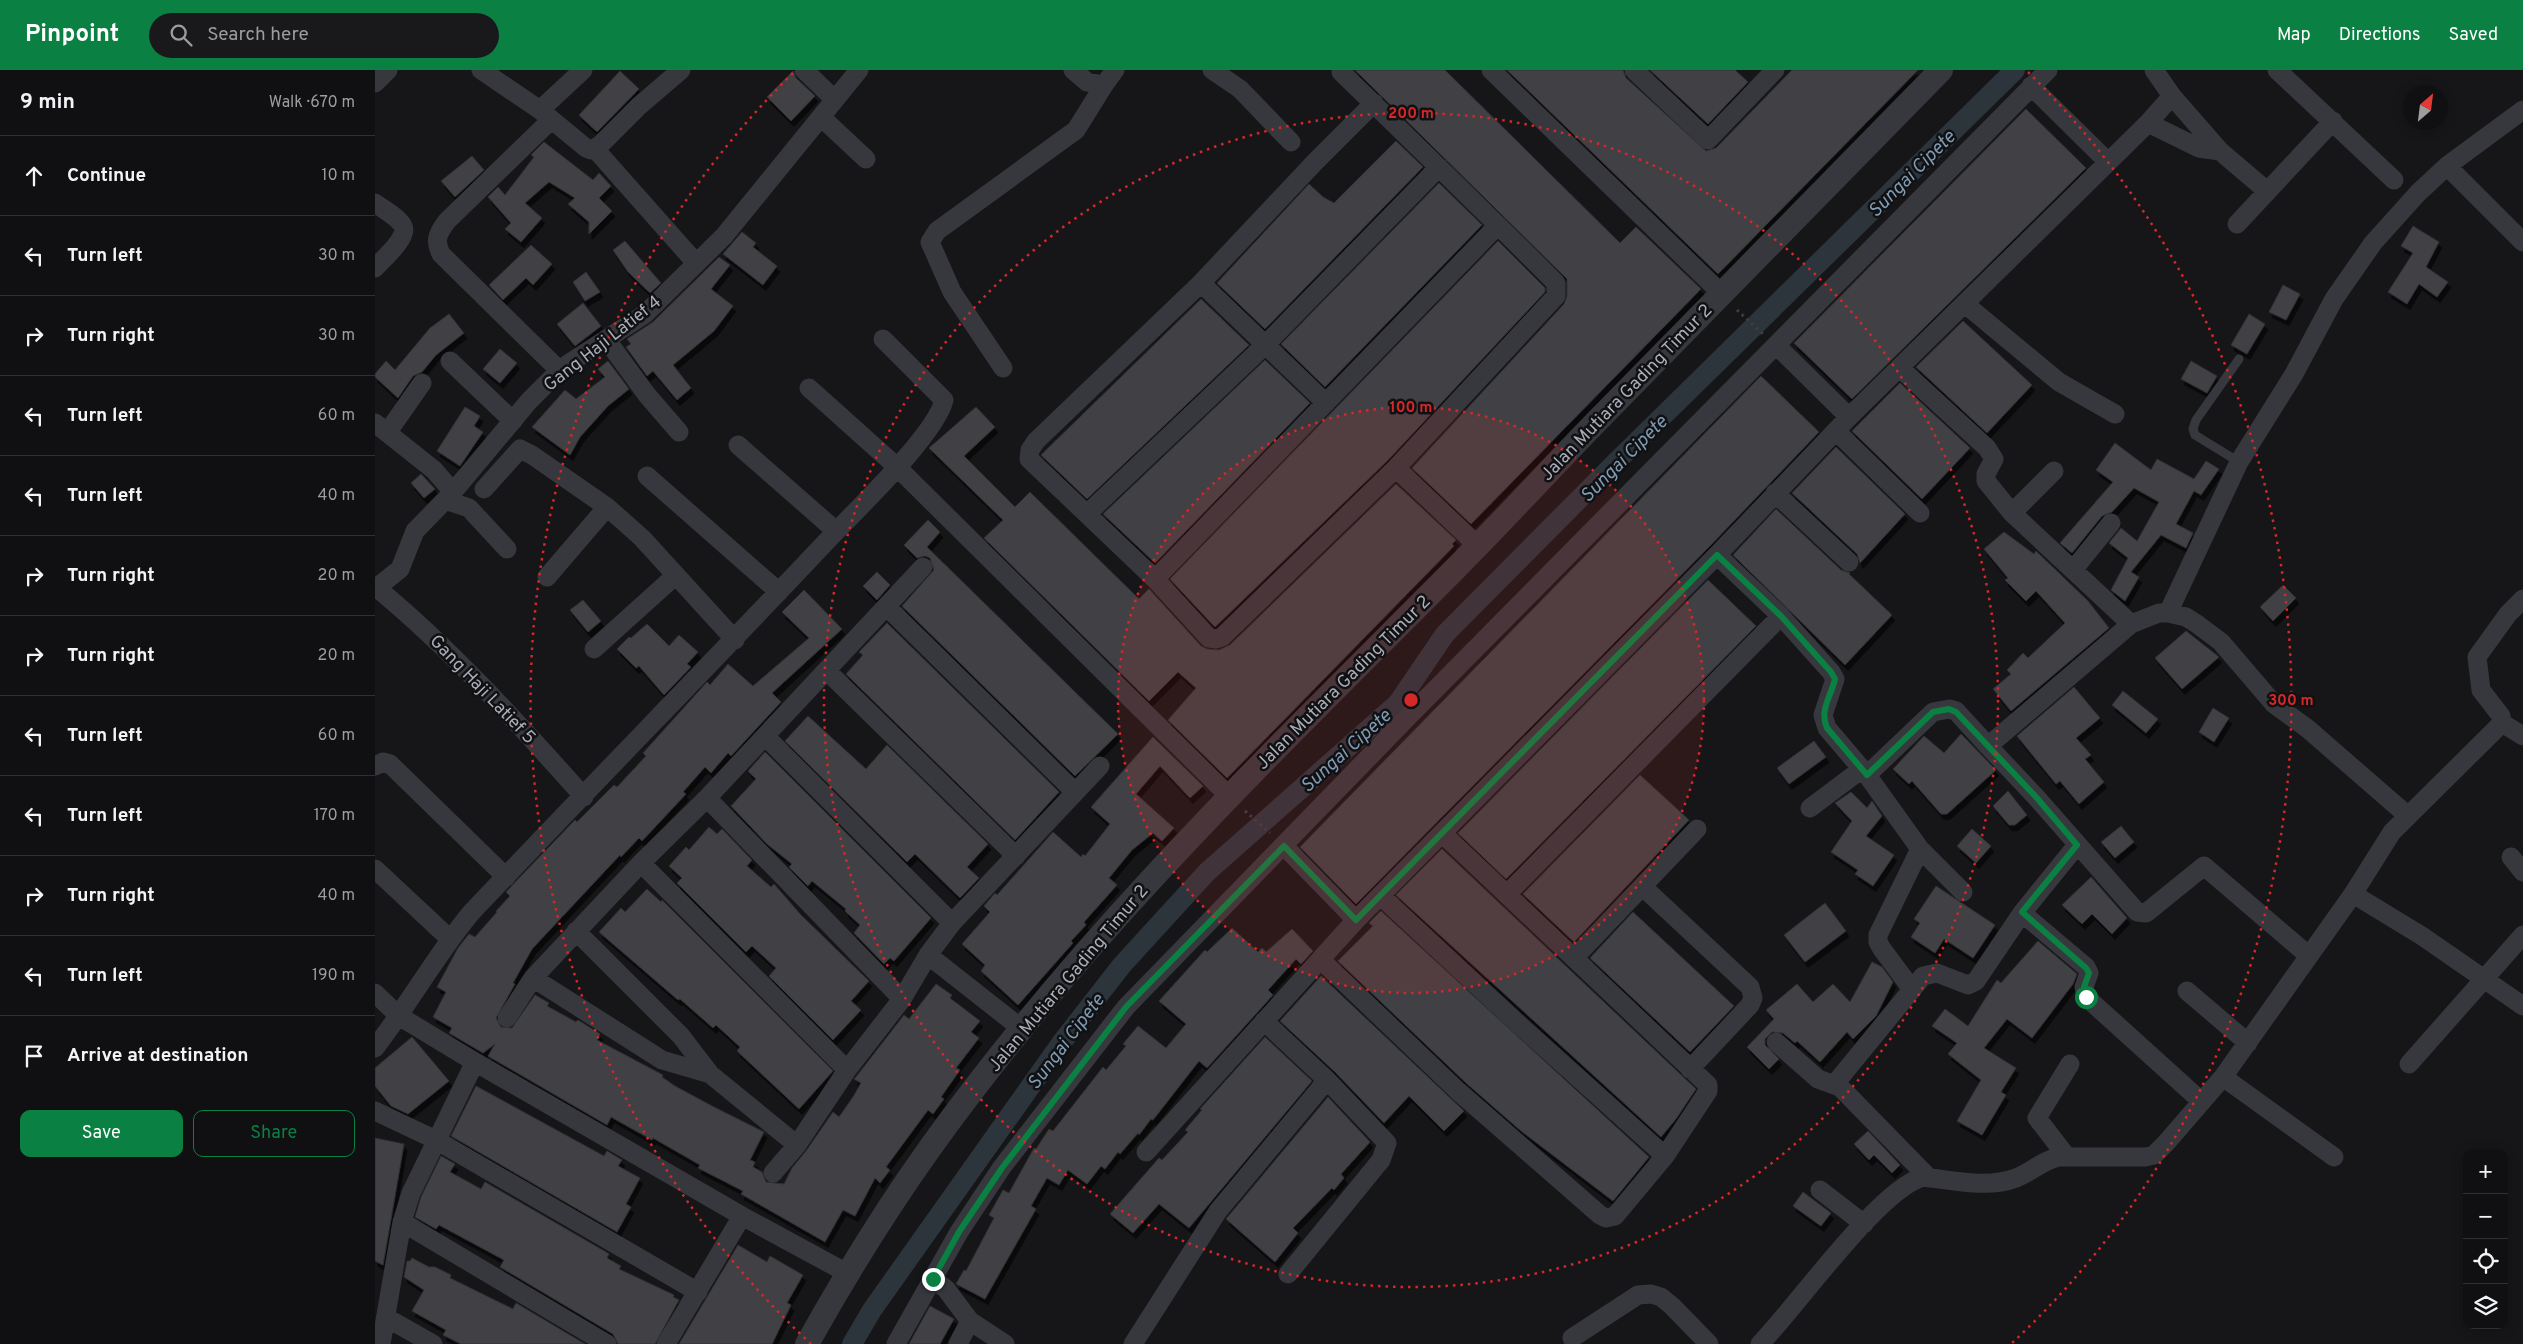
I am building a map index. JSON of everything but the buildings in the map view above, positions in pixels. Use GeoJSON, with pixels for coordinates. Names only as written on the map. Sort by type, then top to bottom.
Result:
{"type":"FeatureCollection","features":[{"type":"Feature","properties":{"kind":"street"},"geometry":{"type":"LineString","coordinates":[[375,83],[388,70]]}},
{"type":"Feature","properties":{"kind":"street"},"geometry":{"type":"LineString","coordinates":[[481,70],[545,115],[586,148],[595,149],[696,264]]}},
{"type":"Feature","properties":{"kind":"street"},"geometry":{"type":"LineString","coordinates":[[560,371],[441,254],[436,243],[439,233],[447,221],[545,115],[583,70]]}},
{"type":"Feature","properties":{"kind":"street"},"geometry":{"type":"LineString","coordinates":[[595,149],[681,70]]}},
{"type":"Feature","properties":{"kind":"street"},"geometry":{"type":"LineString","coordinates":[[804,70],[834,99]]}},
{"type":"Feature","properties":{"kind":"street","name":"Gang Haji Latief 4"},"geometry":{"type":"LineString","coordinates":[[376,589],[400,569],[415,531],[449,496],[529,401],[560,371],[645,314],[696,264],[751,205],[859,70]]}},
{"type":"Feature","properties":{"kind":"street"},"geometry":{"type":"LineString","coordinates":[[1073,70],[1087,82],[1104,85]]}},
{"type":"Feature","properties":{"kind":"street"},"geometry":{"type":"LineString","coordinates":[[1003,368],[952,292],[930,242],[937,231],[1076,130],[1115,70]]}},
{"type":"Feature","properties":{"kind":"street"},"geometry":{"type":"LineString","coordinates":[[1212,70],[1240,89],[1291,142]]}},
{"type":"Feature","properties":{"kind":"street"},"geometry":{"type":"LineString","coordinates":[[1491,70],[1726,299]]}},
{"type":"Feature","properties":{"kind":"street"},"geometry":{"type":"LineString","coordinates":[[1634,70],[1708,140],[1767,73]]}},
{"type":"Feature","properties":{"kind":"street","name":"Jalan Mutiara Gading Timur 2"},"geometry":{"type":"LineString","coordinates":[[807,1344],[847,1272],[932,1145],[1022,1029],[1101,935],[1234,801],[1597,420],[1726,299],[1941,70]]}},
{"type":"Feature","properties":{"kind":"street"},"geometry":{"type":"LineString","coordinates":[[896,1344],[959,1232],[1002,1168],[1126,1007],[1279,841],[1502,621],[1770,341],[2048,70]]}},
{"type":"Feature","properties":{"kind":"street"},"geometry":{"type":"LineString","coordinates":[[2154,70],[2172,96],[2220,151],[2267,191]]}},
{"type":"Feature","properties":{"kind":"street"},"geometry":{"type":"LineString","coordinates":[[2277,70],[2394,180]]}},
{"type":"Feature","properties":{"kind":"street"},"geometry":{"type":"LineString","coordinates":[[1341,72],[1374,103],[1556,283],[1556,296],[1396,468],[1222,638],[1216,640],[1209,638],[1155,579],[1088,513],[1029,459],[1030,450],[1036,441],[1201,283],[1315,162],[1374,103]]}},
{"type":"Feature","properties":{"kind":"street"},"geometry":{"type":"LineString","coordinates":[[2031,86],[2108,162]]}},
{"type":"Feature","properties":{"kind":"street"},"geometry":{"type":"LineString","coordinates":[[1146,1152],[1356,920],[1717,555],[1835,431],[1901,369],[2148,123],[2172,96]]}},
{"type":"Feature","properties":{"kind":"street"},"geometry":{"type":"LineString","coordinates":[[2168,613],[2239,462],[2294,374],[2334,299],[2373,244],[2417,193],[2447,166],[2523,110]]}},
{"type":"Feature","properties":{"kind":"street"},"geometry":{"type":"LineString","coordinates":[[821,118],[866,159]]}},
{"type":"Feature","properties":{"kind":"street"},"geometry":{"type":"LineString","coordinates":[[2237,224],[2333,121]]}},
{"type":"Feature","properties":{"kind":"street"},"geometry":{"type":"LineString","coordinates":[[2148,123],[2199,148],[2220,151]]}},
{"type":"Feature","properties":{"kind":"street"},"geometry":{"type":"LineString","coordinates":[[2447,166],[2523,242]]}},
{"type":"Feature","properties":{"kind":"street"},"geometry":{"type":"LineString","coordinates":[[1088,513],[1266,344],[1439,167]]}},
{"type":"Feature","properties":{"kind":"street"},"geometry":{"type":"LineString","coordinates":[[375,203],[403,226],[405,232],[401,240],[375,268]]}},
{"type":"Feature","properties":{"kind":"street"},"geometry":{"type":"LineString","coordinates":[[1155,579],[1498,225]]}},
{"type":"Feature","properties":{"kind":"street"},"geometry":{"type":"LineString","coordinates":[[1201,283],[1326,403]]}},
{"type":"Feature","properties":{"kind":"street"},"geometry":{"type":"LineString","coordinates":[[1965,304],[2059,382],[2115,414]]}},
{"type":"Feature","properties":{"kind":"street"},"geometry":{"type":"LineString","coordinates":[[606,339],[647,395],[679,432]]}},
{"type":"Feature","properties":{"kind":"street"},"geometry":{"type":"LineString","coordinates":[[375,1048],[399,1016],[449,939],[505,877],[735,640],[897,467],[935,420],[944,400],[883,339]]}},
{"type":"Feature","properties":{"kind":"street"},"geometry":{"type":"LineString","coordinates":[[1770,341],[1849,418]]}},
{"type":"Feature","properties":{"kind":"street"},"geometry":{"type":"LineString","coordinates":[[450,361],[513,421]]}},
{"type":"Feature","properties":{"kind":"street"},"geometry":{"type":"LineString","coordinates":[[1901,369],[1987,448],[1994,459],[1986,474],[1986,481],[2012,513],[2131,624]]}},
{"type":"Feature","properties":{"kind":"street"},"geometry":{"type":"LineString","coordinates":[[422,383],[381,428],[434,470],[449,496],[469,508],[507,548]]}},
{"type":"Feature","properties":{"kind":"street"},"geometry":{"type":"LineString","coordinates":[[809,388],[897,467],[1234,801]]}},
{"type":"Feature","properties":{"kind":"street"},"geometry":{"type":"LineString","coordinates":[[1835,431],[1920,513]]}},
{"type":"Feature","properties":{"kind":"street"},"geometry":{"type":"LineString","coordinates":[[738,445],[836,532]]}},
{"type":"Feature","properties":{"kind":"street"},"geometry":{"type":"LineString","coordinates":[[484,489],[520,449],[607,507],[642,538],[735,640]]}},
{"type":"Feature","properties":{"kind":"street"},"geometry":{"type":"LineString","coordinates":[[1396,468],[1477,546]]}},
{"type":"Feature","properties":{"kind":"street"},"geometry":{"type":"LineString","coordinates":[[2012,513],[2054,471]]}},
{"type":"Feature","properties":{"kind":"street"},"geometry":{"type":"LineString","coordinates":[[647,476],[779,592]]}},
{"type":"Feature","properties":{"kind":"street"},"geometry":{"type":"LineString","coordinates":[[1775,493],[1849,562]]}},
{"type":"Feature","properties":{"kind":"street"},"geometry":{"type":"LineString","coordinates":[[547,577],[607,507]]}},
{"type":"Feature","properties":{"kind":"street"},"geometry":{"type":"LineString","coordinates":[[2073,570],[2111,523]]}},
{"type":"Feature","properties":{"kind":"street"},"geometry":{"type":"LineString","coordinates":[[1717,555],[1781,616],[1831,672],[1835,679],[1824,709],[1823,720],[1827,728],[1864,772],[1920,850],[1963,892]]}},
{"type":"Feature","properties":{"kind":"street"},"geometry":{"type":"LineString","coordinates":[[507,1018],[533,978],[576,931],[707,798],[923,567]]}},
{"type":"Feature","properties":{"kind":"street"},"geometry":{"type":"LineString","coordinates":[[594,649],[676,575]]}},
{"type":"Feature","properties":{"kind":"street","name":"Gang Haji Latief 5"},"geometry":{"type":"LineString","coordinates":[[376,589],[412,617],[469,673],[584,797]]}},
{"type":"Feature","properties":{"kind":"street"},"geometry":{"type":"LineString","coordinates":[[2502,723],[2501,716],[2481,690],[2477,658],[2498,627],[2523,599]]}},
{"type":"Feature","properties":{"kind":"street"},"geometry":{"type":"LineString","coordinates":[[887,607],[1075,792]]}},
{"type":"Feature","properties":{"kind":"street"},"geometry":{"type":"LineString","coordinates":[[1988,746],[2131,624],[2159,613],[2168,613],[2186,617],[2221,642],[2274,704],[2308,729],[2407,816]]}},
{"type":"Feature","properties":{"kind":"street"},"geometry":{"type":"LineString","coordinates":[[1507,894],[1781,616]]}},
{"type":"Feature","properties":{"kind":"street"},"geometry":{"type":"LineString","coordinates":[[827,671],[1016,856]]}},
{"type":"Feature","properties":{"kind":"street"},"geometry":{"type":"LineString","coordinates":[[1810,808],[1864,772],[1933,712],[1941,710],[1956,712],[2036,797],[2077,845],[2141,914],[2146,913],[2204,866],[2308,955]]}},
{"type":"Feature","properties":{"kind":"street"},"geometry":{"type":"LineString","coordinates":[[2502,723],[2523,736]]}},
{"type":"Feature","properties":{"kind":"street"},"geometry":{"type":"LineString","coordinates":[[1760,1344],[1864,1224],[1901,1187],[1915,1179],[1929,1178],[1977,1183],[2010,1180],[2047,1160],[2067,1157],[2145,1157],[2154,1154],[2223,1077],[2353,894],[2392,832],[2502,723]]}},
{"type":"Feature","properties":{"kind":"street"},"geometry":{"type":"LineString","coordinates":[[765,736],[952,923]]}},
{"type":"Feature","properties":{"kind":"street"},"geometry":{"type":"LineString","coordinates":[[375,766],[383,762],[390,764],[505,877]]}},
{"type":"Feature","properties":{"kind":"street"},"geometry":{"type":"LineString","coordinates":[[773,1173],[797,1145],[847,1070],[901,999],[928,955],[952,923],[1100,766]]}},
{"type":"Feature","properties":{"kind":"street"},"geometry":{"type":"LineString","coordinates":[[707,798],[901,999]]}},
{"type":"Feature","properties":{"kind":"street"},"geometry":{"type":"LineString","coordinates":[[1574,958],[1697,829]]}},
{"type":"Feature","properties":{"kind":"street"},"geometry":{"type":"LineString","coordinates":[[1321,960],[1458,1091],[1606,1218],[1615,1216],[1665,1156],[1708,1091],[1708,1086],[1442,833]]}},
{"type":"Feature","properties":{"kind":"street"},"geometry":{"type":"LineString","coordinates":[[1279,841],[1356,920]]}},
{"type":"Feature","properties":{"kind":"street"},"geometry":{"type":"LineString","coordinates":[[1840,1087],[1839,1080],[1911,988],[1923,976],[1930,973],[1945,975],[1960,984],[1972,983],[2022,912],[2077,845]]}},
{"type":"Feature","properties":{"kind":"street"},"geometry":{"type":"LineString","coordinates":[[1911,988],[1882,949],[1878,942],[1878,935],[1920,850]]}},
{"type":"Feature","properties":{"kind":"street"},"geometry":{"type":"LineString","coordinates":[[2511,856],[2523,872]]}},
{"type":"Feature","properties":{"kind":"street"},"geometry":{"type":"LineString","coordinates":[[641,863],[847,1070]]}},
{"type":"Feature","properties":{"kind":"street"},"geometry":{"type":"LineString","coordinates":[[375,869],[449,939]]}},
{"type":"Feature","properties":{"kind":"street"},"geometry":{"type":"LineString","coordinates":[[1643,887],[1750,987],[1753,992],[1750,1005],[1690,1069]]}},
{"type":"Feature","properties":{"kind":"street"},"geometry":{"type":"LineString","coordinates":[[2353,894],[2422,936],[2523,1006]]}},
{"type":"Feature","properties":{"kind":"street"},"geometry":{"type":"LineString","coordinates":[[1381,896],[1514,1020],[1665,1156]]}},
{"type":"Feature","properties":{"kind":"street"},"geometry":{"type":"LineString","coordinates":[[2022,912],[2086,968],[2089,973],[2084,987],[2086,997],[2201,1101]]}},
{"type":"Feature","properties":{"kind":"street"},"geometry":{"type":"LineString","coordinates":[[576,931],[681,1036],[710,1074],[797,1145]]}},
{"type":"Feature","properties":{"kind":"street"},"geometry":{"type":"LineString","coordinates":[[2409,1064],[2523,935]]}},
{"type":"Feature","properties":{"kind":"street"},"geometry":{"type":"LineString","coordinates":[[928,955],[1022,1029]]}},
{"type":"Feature","properties":{"kind":"street"},"geometry":{"type":"LineString","coordinates":[[533,978],[662,1060],[710,1074]]}},
{"type":"Feature","properties":{"kind":"street"},"geometry":{"type":"LineString","coordinates":[[2187,991],[2247,1042]]}},
{"type":"Feature","properties":{"kind":"street"},"geometry":{"type":"LineString","coordinates":[[375,993],[399,1016],[475,1062],[742,1216],[847,1272]]}},
{"type":"Feature","properties":{"kind":"street"},"geometry":{"type":"LineString","coordinates":[[1264,1021],[1327,1080],[1383,1137],[1387,1146],[1381,1160],[1288,1274]]}},
{"type":"Feature","properties":{"kind":"street"},"geometry":{"type":"LineString","coordinates":[[1776,1042],[1818,1078],[1840,1087],[1929,1178]]}},
{"type":"Feature","properties":{"kind":"street"},"geometry":{"type":"LineString","coordinates":[[381,1344],[387,1318],[402,1222],[411,1193],[475,1062]]}},
{"type":"Feature","properties":{"kind":"street"},"geometry":{"type":"LineString","coordinates":[[2067,1157],[2037,1118],[2070,1064]]}},
{"type":"Feature","properties":{"kind":"street"},"geometry":{"type":"LineString","coordinates":[[2223,1077],[2334,1157]]}},
{"type":"Feature","properties":{"kind":"street"},"geometry":{"type":"LineString","coordinates":[[1133,1344],[1218,1211],[1327,1080]]}},
{"type":"Feature","properties":{"kind":"street"},"geometry":{"type":"LineString","coordinates":[[375,1112],[436,1140],[698,1292]]}},
{"type":"Feature","properties":{"kind":"street"},"geometry":{"type":"LineString","coordinates":[[1820,1190],[1864,1224]]}},
{"type":"Feature","properties":{"kind":"street"},"geometry":{"type":"LineString","coordinates":[[666,1344],[742,1216]]}},
{"type":"Feature","properties":{"kind":"street"},"geometry":{"type":"LineString","coordinates":[[402,1222],[607,1344]]}},
{"type":"Feature","properties":{"kind":"street"},"geometry":{"type":"LineString","coordinates":[[933,1279],[946,1289],[970,1321],[1005,1344]]}},
{"type":"Feature","properties":{"kind":"street"},"geometry":{"type":"LineString","coordinates":[[1573,1338],[1638,1295],[1651,1294],[1661,1297],[1709,1344]]}},
{"type":"Feature","properties":{"kind":"street"},"geometry":{"type":"LineString","coordinates":[[387,1318],[433,1344]]}},
{"type":"Feature","properties":{"kind":"street"},"geometry":{"type":"LineString","coordinates":[[958,1344],[970,1321]]}},
{"type":"Feature","properties":{"kind":"lane"},"geometry":{"type":"LineString","coordinates":[[2239,359],[2196,420],[2193,429],[2195,435],[2239,462]]}},
{"type":"Feature","properties":{"kind":"path"},"geometry":{"type":"LineString","coordinates":[[1726,299],[1770,341]]}},
{"type":"Feature","properties":{"kind":"path"},"geometry":{"type":"LineString","coordinates":[[1234,801],[1279,841]]}},
{"type":"Feature","properties":{"kind":"waterway","name":"Sungai Cipete"},"geometry":{"type":"LineString","coordinates":[[852,1344],[872,1310],[1062,1042],[1122,965],[1207,872],[1398,703],[1445,634],[1616,462],[2015,70]]}},
{"type":"Feature","properties":{"kind":"route"},"geometry":{"type":"LineString","coordinates":[[933,1279],[959,1232],[1002,1168],[1126,1007],[1284,846],[1356,920],[1717,555],[1781,616],[1831,672],[1835,679],[1824,709],[1823,720],[1827,728],[1867,775],[1933,712],[1949,709],[1956,712],[2036,797],[2077,845],[2022,912],[2086,968],[2089,973],[2084,987],[2086,997]]}}]}
